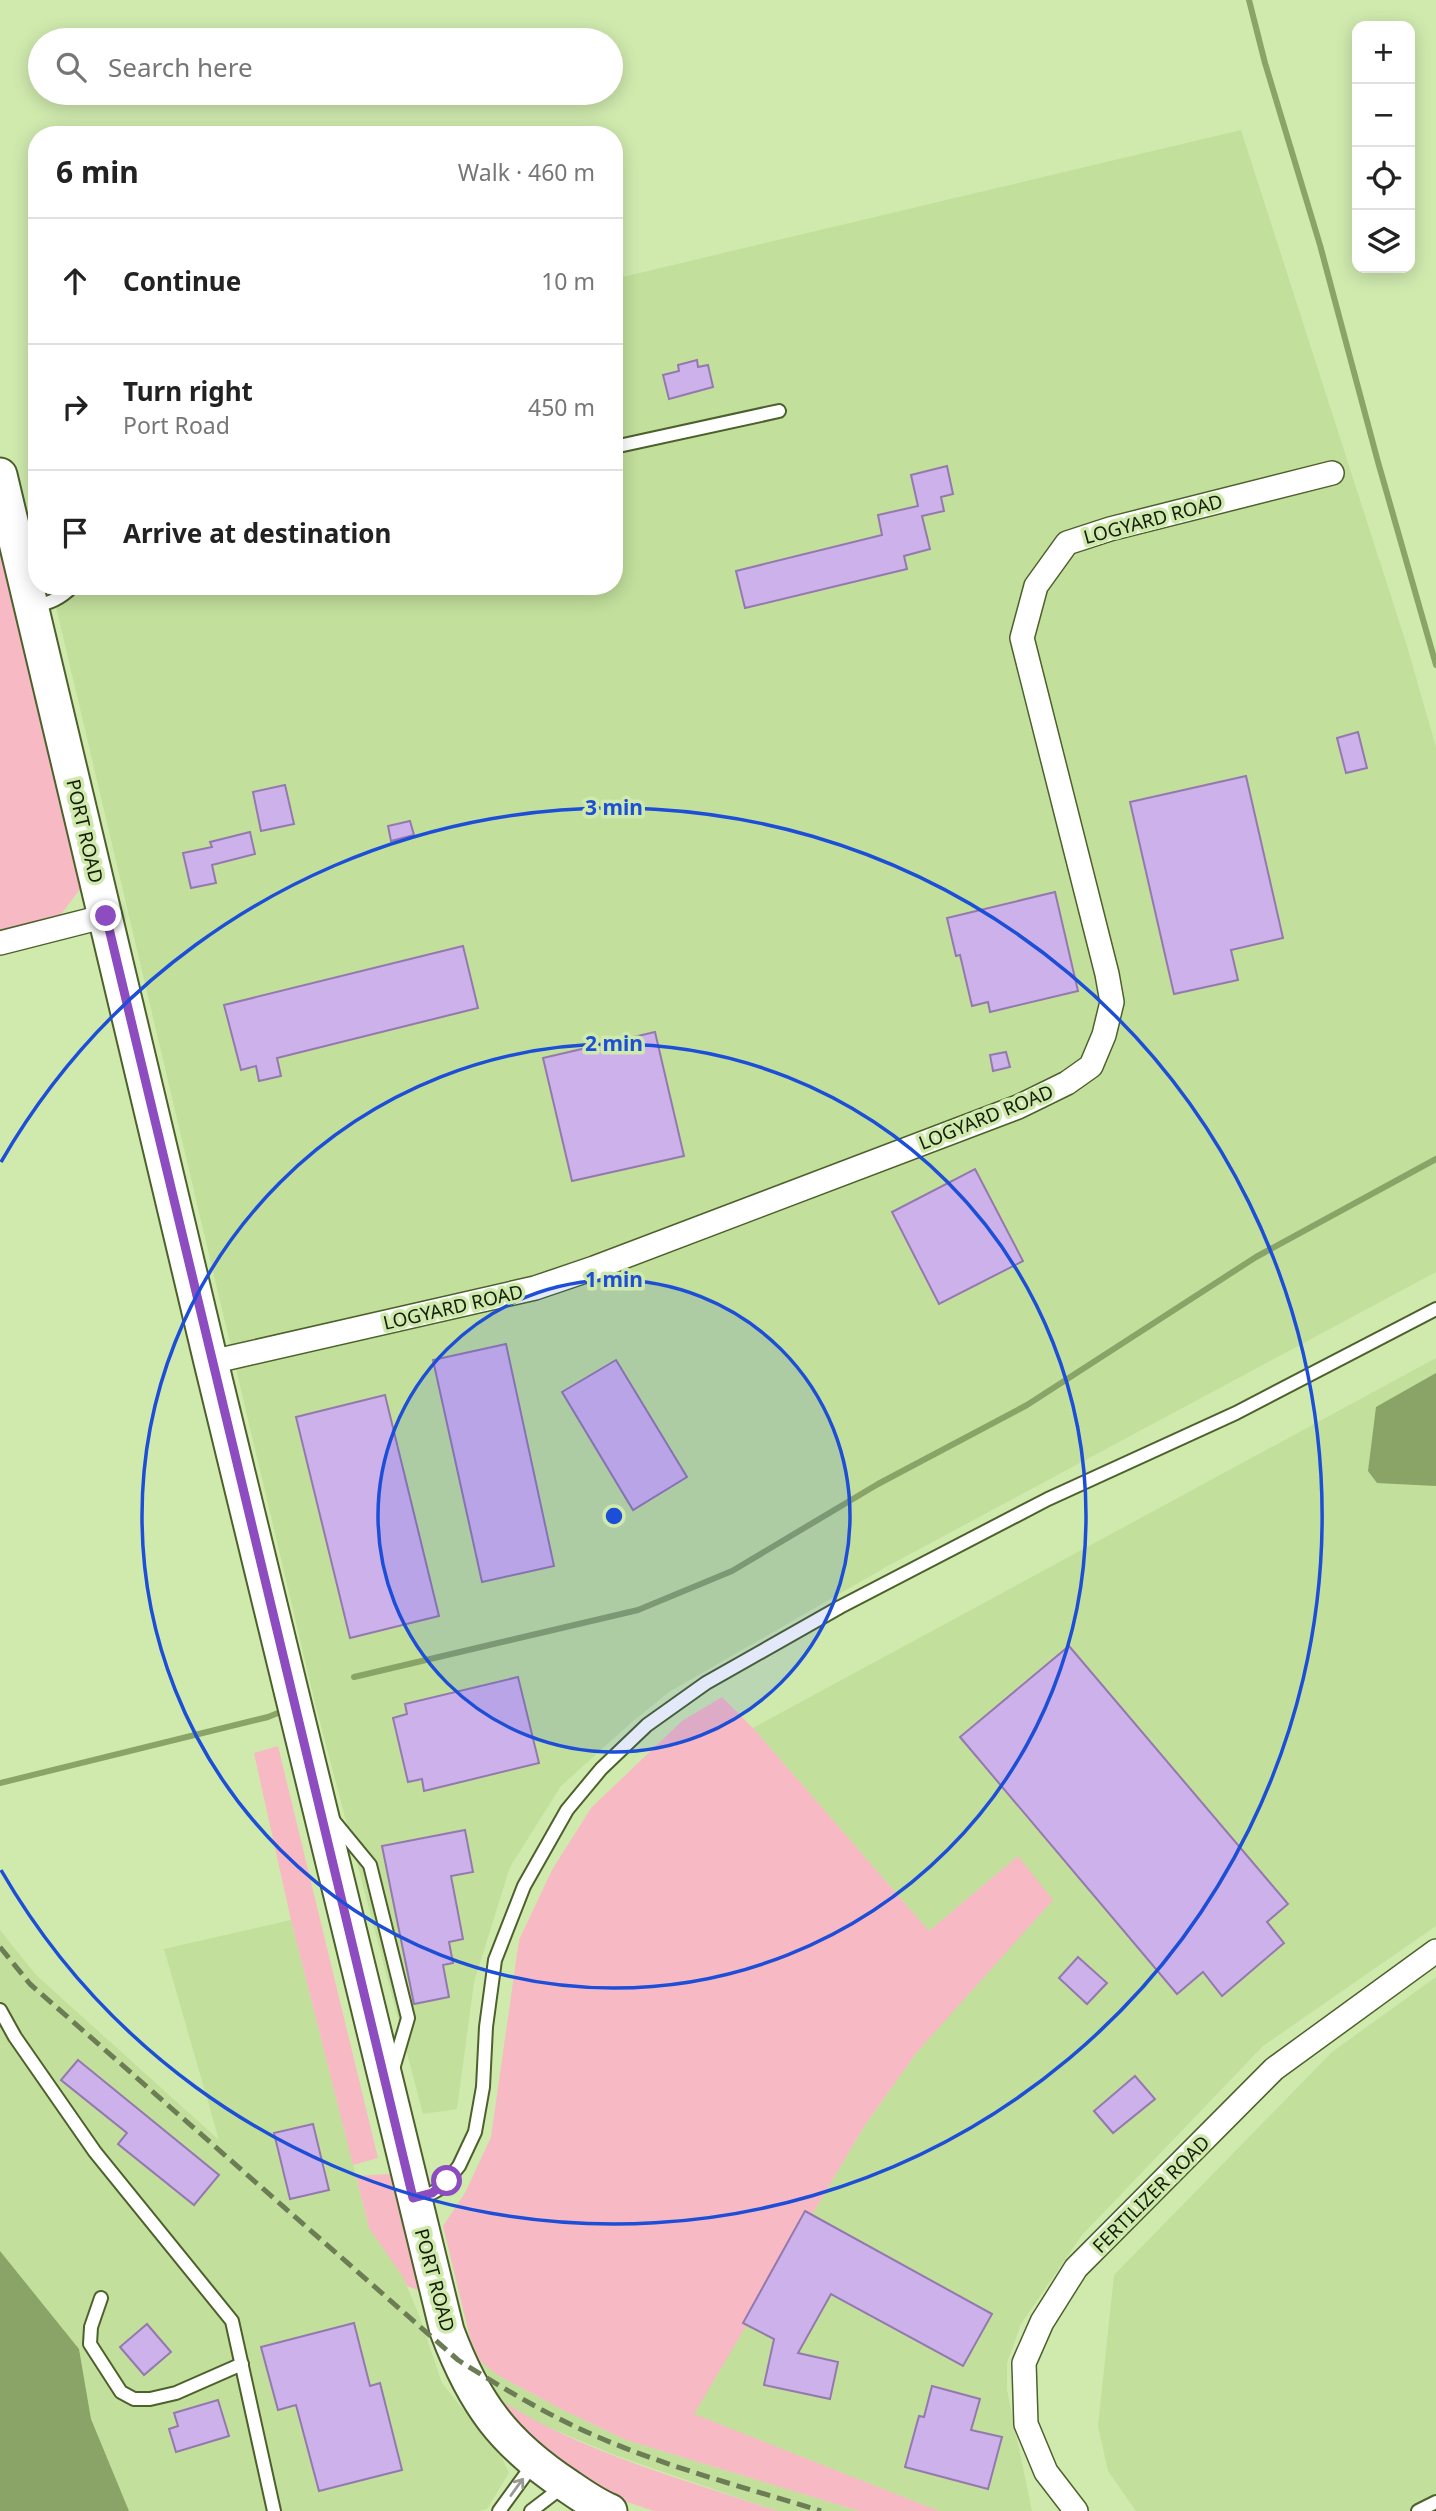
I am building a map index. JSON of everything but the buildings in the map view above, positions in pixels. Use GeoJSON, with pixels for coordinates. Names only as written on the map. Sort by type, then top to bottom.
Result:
{"type":"FeatureCollection","features":[{"type":"Feature","properties":{"kind":"main road","name":"PORT ROAD"},"geometry":{"type":"LineString","coordinates":[[0,475],[28,590]]}},
{"type":"Feature","properties":{"kind":"main road","name":"PORT ROAD"},"geometry":{"type":"LineString","coordinates":[[29,595],[211,1362],[447,2331],[458,2360],[491,2418],[534,2463],[551,2499],[610,2511]]}},
{"type":"Feature","properties":{"kind":"street","name":"LOGYARD ROAD"},"geometry":{"type":"LineString","coordinates":[[211,1362],[535,1288],[1018,1107],[1067,1083],[1091,1066],[1104,1035],[1112,1002],[1022,638],[1036,586],[1067,543],[1110,528],[1332,473]]}},
{"type":"Feature","properties":{"kind":"street"},"geometry":{"type":"LineString","coordinates":[[0,943],[106,916]]}},
{"type":"Feature","properties":{"kind":"street","name":"FERTILIZER ROAD"},"geometry":{"type":"LineString","coordinates":[[1076,2511],[1046,2472],[1026,2424],[1024,2363],[1042,2322],[1076,2268],[1273,2069],[1436,1951]]}},
{"type":"Feature","properties":{"kind":"lane"},"geometry":{"type":"LineString","coordinates":[[623,445],[779,411]]}},
{"type":"Feature","properties":{"kind":"lane"},"geometry":{"type":"LineString","coordinates":[[32,607],[50,603],[64,595]]}},
{"type":"Feature","properties":{"kind":"lane"},"geometry":{"type":"LineString","coordinates":[[413,2198],[441,2188],[459,2166],[475,2132],[483,2088],[486,2027],[495,1960],[524,1886],[567,1810],[601,1769],[647,1725],[706,1683],[853,1600],[1048,1499],[1236,1413],[1436,1309]]}},
{"type":"Feature","properties":{"kind":"lane"},"geometry":{"type":"LineString","coordinates":[[0,2010],[15,2037],[94,2152],[232,2321],[274,2511]]}},
{"type":"Feature","properties":{"kind":"lane"},"geometry":{"type":"LineString","coordinates":[[101,2298],[91,2327],[90,2344],[121,2392],[134,2399],[176,2393],[242,2364]]}},
{"type":"Feature","properties":{"kind":"lane"},"geometry":{"type":"LineString","coordinates":[[499,2511],[534,2463]]}},
{"type":"Feature","properties":{"kind":"lane"},"geometry":{"type":"LineString","coordinates":[[531,2511],[551,2499]]}},
{"type":"Feature","properties":{"kind":"lane"},"geometry":{"type":"LineString","coordinates":[[1418,2511],[1436,2502]]}},
{"type":"Feature","properties":{"kind":"shaded area"},"geometry":{"type":"Polygon","coordinates":[[[1241,130],[1407,646],[1436,747],[1436,1272],[886,1567],[669,1692],[632,1722],[561,1786],[510,1867],[474,1982],[457,2109],[423,2114],[316,1707],[53,595],[623,595],[623,277],[1241,130]]]}},
{"type":"Feature","properties":{"kind":"shaded area"},"geometry":{"type":"Polygon","coordinates":[[[0,551],[80,889],[59,917],[0,932],[0,551]]]}},
{"type":"Feature","properties":{"kind":"shaded area"},"geometry":{"type":"Polygon","coordinates":[[[1436,1358],[1436,1926],[1263,2046],[1082,2235],[1021,2324],[1007,2363],[1007,2390],[1032,2511],[939,2511],[693,2414],[865,2125],[917,2052],[1018,1856],[929,1931],[753,1728],[1436,1358]]]}},
{"type":"Feature","properties":{"kind":"shaded area"},"geometry":{"type":"Polygon","coordinates":[[[1436,1373],[1436,1486],[1377,1483],[1368,1471],[1376,1407],[1436,1373]]]}},
{"type":"Feature","properties":{"kind":"shaded area"},"geometry":{"type":"Polygon","coordinates":[[[722,1697],[753,1728],[929,1931],[1018,1856],[1053,1900],[917,2052],[865,2125],[694,2414],[939,2511],[859,2511],[626,2440],[499,2376],[480,2361],[470,2338],[443,2226],[465,2193],[491,2137],[519,1940],[552,1870],[591,1808],[682,1721],[722,1697]]]}},
{"type":"Feature","properties":{"kind":"shaded area"},"geometry":{"type":"Polygon","coordinates":[[[278,1746],[378,2158],[353,2165],[291,1920],[254,1753],[278,1746]]]}},
{"type":"Feature","properties":{"kind":"shaded area"},"geometry":{"type":"Polygon","coordinates":[[[291,1920],[369,2228],[403,2277],[442,2383],[502,2458],[509,2473],[487,2509],[129,2511],[91,2419],[79,2349],[0,2251],[0,1930],[36,1975],[219,2140],[164,1949],[291,1920]]]}},
{"type":"Feature","properties":{"kind":"shaded area"},"geometry":{"type":"Polygon","coordinates":[[[1436,1977],[1436,2511],[1136,2511],[1108,2471],[1098,2426],[1114,2275],[1332,2052],[1436,1977]]]}},
{"type":"Feature","properties":{"kind":"shaded area"},"geometry":{"type":"Polygon","coordinates":[[[390,2174],[421,2291],[407,2286],[369,2228],[356,2176],[390,2174]]]}},
{"type":"Feature","properties":{"kind":"shaded area"},"geometry":{"type":"Polygon","coordinates":[[[0,2251],[79,2349],[91,2419],[129,2511],[0,2511],[0,2251]]]}},
{"type":"Feature","properties":{"kind":"shaded area"},"geometry":{"type":"Polygon","coordinates":[[[480,2361],[499,2376],[626,2440],[859,2511],[777,2511],[617,2456],[533,2421],[502,2401],[480,2361]]]}},
{"type":"Feature","properties":{"kind":"shaded area"},"geometry":{"type":"Polygon","coordinates":[[[502,2401],[534,2420],[601,2451],[777,2511],[654,2511],[627,2502],[581,2481],[519,2424],[502,2401]]]}},
{"type":"Feature","properties":{"kind":"waterway"},"geometry":{"type":"LineString","coordinates":[[1249,0],[1436,665]]}},
{"type":"Feature","properties":{"kind":"waterway"},"geometry":{"type":"LineString","coordinates":[[354,1677],[638,1610],[732,1571],[878,1484],[1027,1405],[1256,1257],[1436,1159]]}},
{"type":"Feature","properties":{"kind":"waterway"},"geometry":{"type":"LineString","coordinates":[[0,1783],[278,1713]]}},
{"type":"Feature","properties":{"kind":"railway"},"geometry":{"type":"LineString","coordinates":[[0,1947],[30,1984],[458,2360],[527,2402],[598,2437],[681,2468],[821,2511]]}},
{"type":"Feature","properties":{"kind":"route"},"geometry":{"type":"LineString","coordinates":[[106,916],[413,2198],[432,2193],[447,2181]]}}]}
